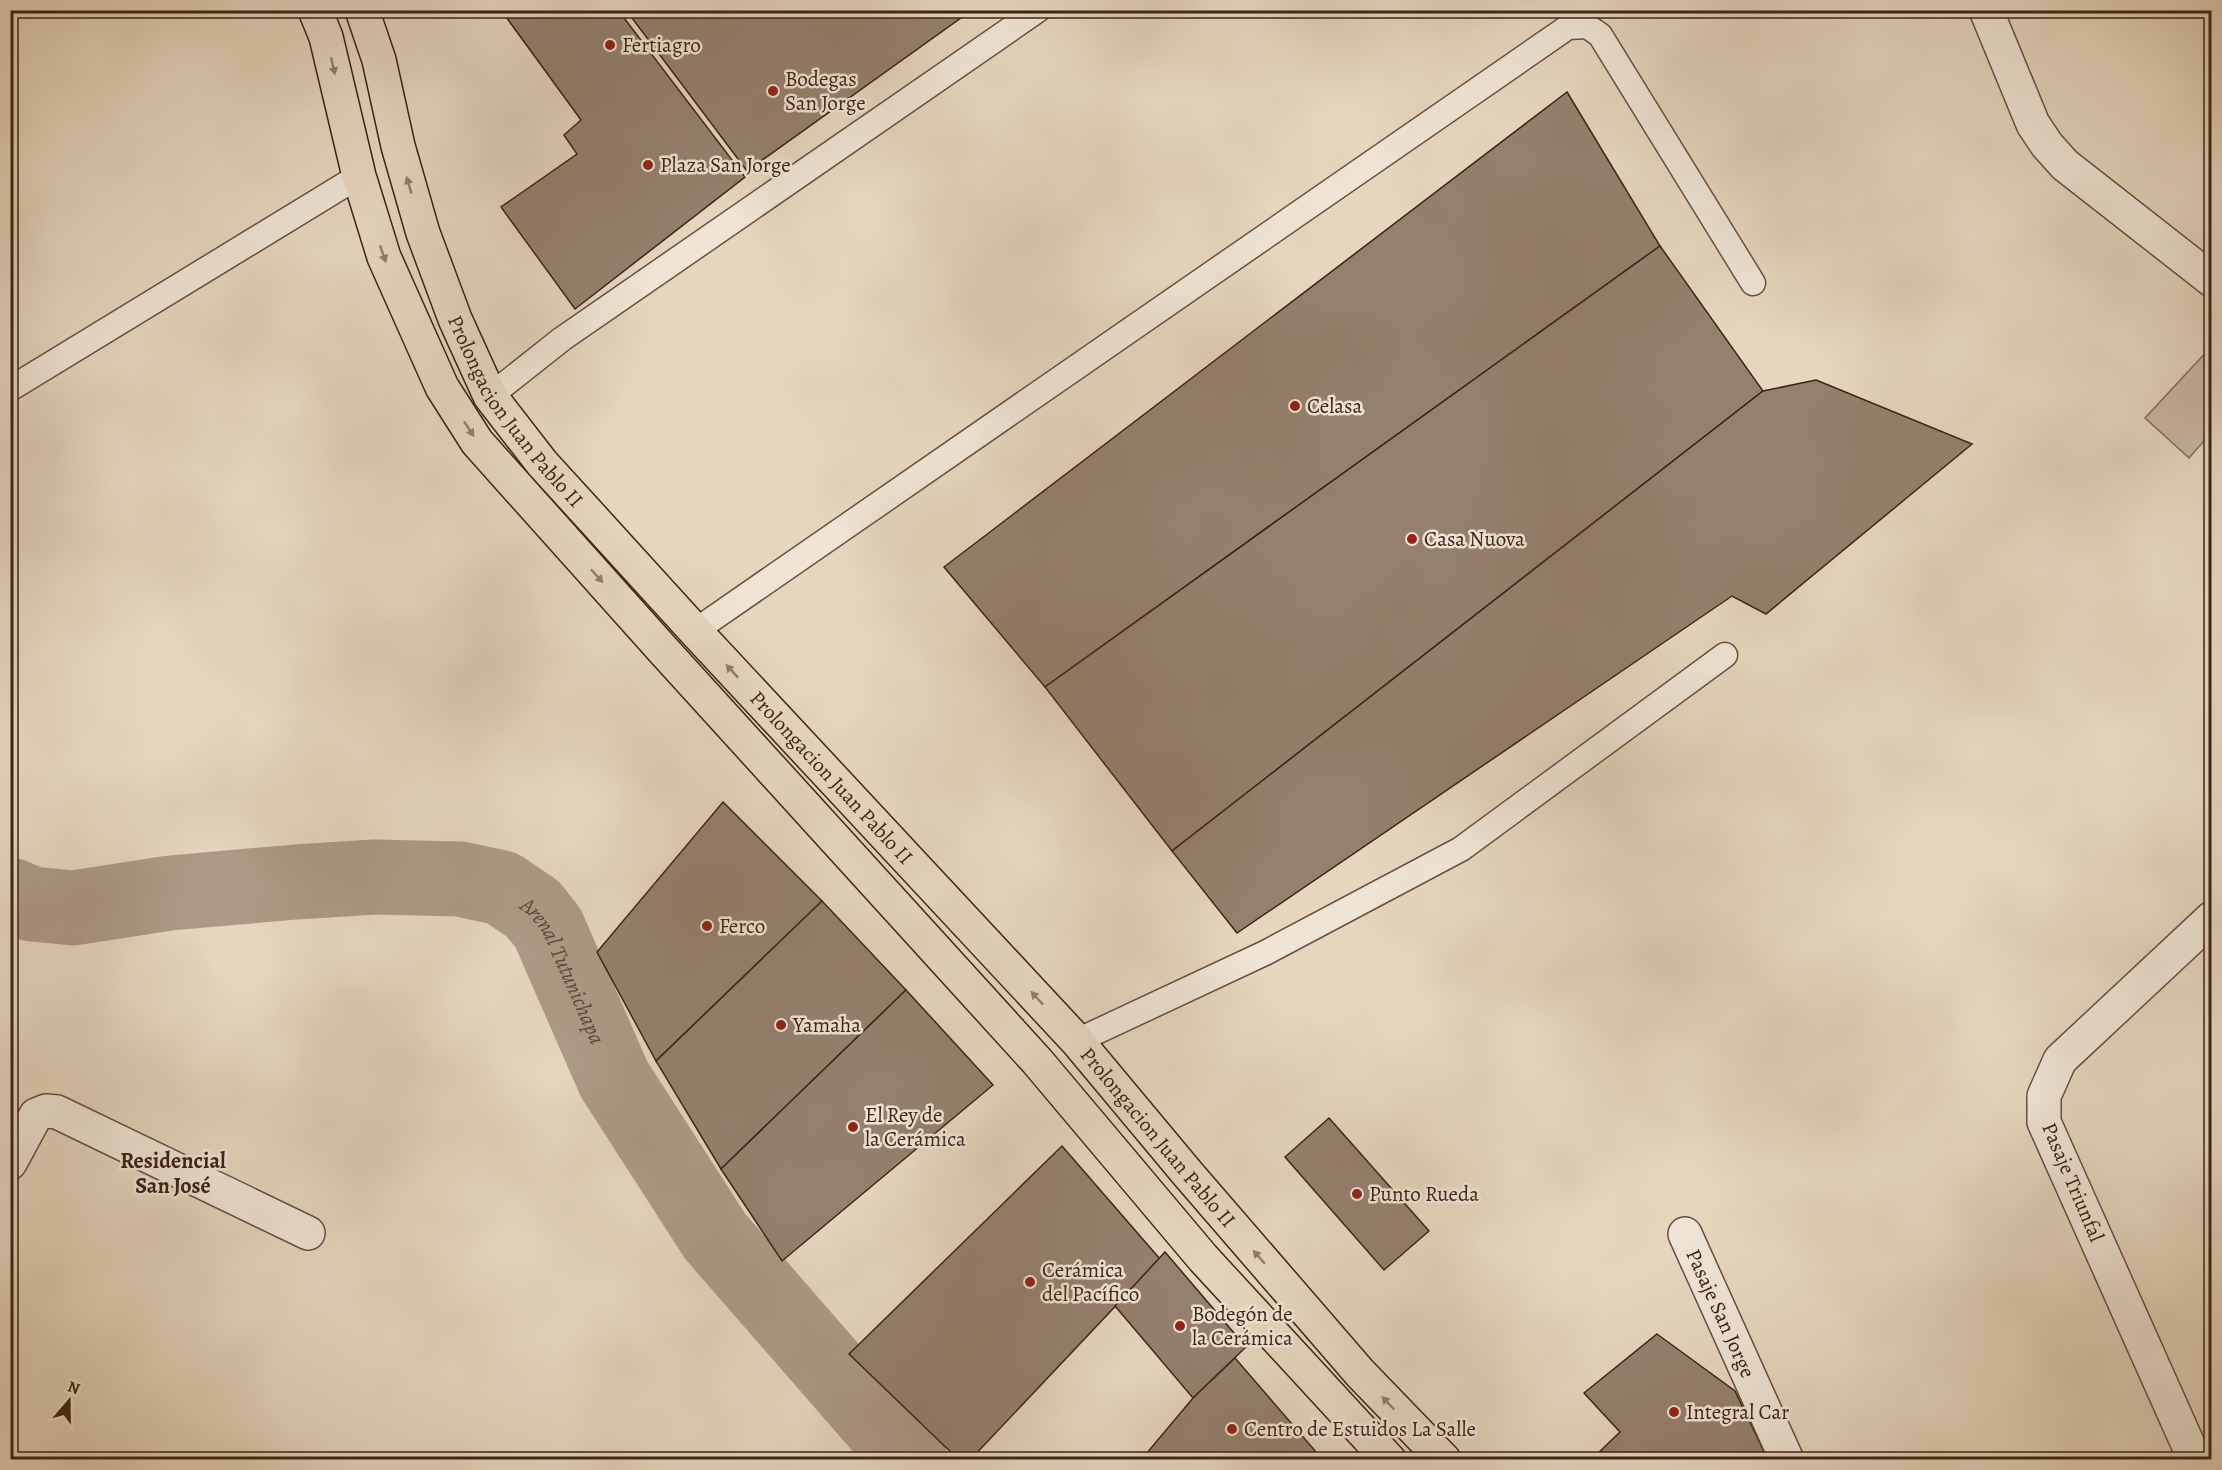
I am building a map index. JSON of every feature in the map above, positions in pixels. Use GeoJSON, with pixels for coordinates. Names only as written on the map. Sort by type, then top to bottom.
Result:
{"type":"FeatureCollection","features":[{"type":"Feature","properties":{"kind":"main road","name":"Prolongacion Juan Pablo II"},"geometry":{"type":"LineString","coordinates":[[315,10],[326,37],[358,176],[384,257],[442,387],[477,442],[1037,1061],[1203,1258],[1389,1460]]}},
{"type":"Feature","properties":{"kind":"main road","name":"Prolongacion Juan Pablo II"},"geometry":{"type":"LineString","coordinates":[[362,10],[379,60],[398,146],[423,233],[455,319],[490,396],[542,463],[695,631],[1077,1041],[1359,1374],[1444,1460]]}},
{"type":"Feature","properties":{"kind":"street"},"geometry":{"type":"LineString","coordinates":[[1986,10],[2033,124],[2047,145],[2065,165],[2211,280]]}},
{"type":"Feature","properties":{"kind":"street","name":"Pasaje Triunfal"},"geometry":{"type":"LineString","coordinates":[[2195,1460],[2044,1122],[2044,1096],[2060,1060],[2211,918]]}},
{"type":"Feature","properties":{"kind":"street"},"geometry":{"type":"LineString","coordinates":[[10,1163],[36,1115],[46,1111],[57,1112],[308,1233]]}},
{"type":"Feature","properties":{"kind":"street","name":"Pasaje San Jorge"},"geometry":{"type":"LineString","coordinates":[[1685,1234],[1787,1460]]}},
{"type":"Feature","properties":{"kind":"lane"},"geometry":{"type":"LineString","coordinates":[[490,396],[562,339],[1038,10]]}},
{"type":"Feature","properties":{"kind":"lane"},"geometry":{"type":"LineString","coordinates":[[695,631],[1568,27],[1587,26],[1600,35],[1753,283]]}},
{"type":"Feature","properties":{"kind":"lane"},"geometry":{"type":"LineString","coordinates":[[10,389],[358,176]]}},
{"type":"Feature","properties":{"kind":"lane"},"geometry":{"type":"LineString","coordinates":[[1077,1041],[1265,952],[1461,849],[1725,655]]}},
{"type":"Feature","properties":{"kind":"shaded area"},"geometry":{"type":"Polygon","coordinates":[[[2211,347],[2211,433],[2189,458],[2145,418],[2211,347]]]}},
{"type":"Feature","properties":{"kind":"building","name":"Plaza San Jorge"},"geometry":{"type":"Polygon","coordinates":[[[501,10],[618,10],[745,177],[575,309],[501,207],[577,154],[564,135],[581,120],[501,10]]]}},
{"type":"Feature","properties":{"kind":"building","name":"Bodegas San Jorge"},"geometry":{"type":"Polygon","coordinates":[[[626,10],[972,10],[747,171],[626,10]]]}},
{"type":"Feature","properties":{"kind":"building","name":"Celasa"},"geometry":{"type":"Polygon","coordinates":[[[1567,92],[1660,246],[1045,687],[944,567],[1567,92]]]}},
{"type":"Feature","properties":{"kind":"building","name":"Casa Nuova"},"geometry":{"type":"Polygon","coordinates":[[[1660,246],[1763,391],[1172,851],[1045,687],[1660,246]]]}},
{"type":"Feature","properties":{"kind":"building"},"geometry":{"type":"Polygon","coordinates":[[[1816,380],[1972,444],[1766,614],[1732,596],[1237,933],[1172,851],[1763,391],[1816,380]]]}},
{"type":"Feature","properties":{"kind":"building","name":"Ferco"},"geometry":{"type":"Polygon","coordinates":[[[723,802],[822,901],[656,1061],[597,952],[723,802]]]}},
{"type":"Feature","properties":{"kind":"building","name":"Yamaha"},"geometry":{"type":"Polygon","coordinates":[[[822,901],[906,990],[721,1169],[656,1061],[822,901]]]}},
{"type":"Feature","properties":{"kind":"building","name":"El Rey de la Cerámica"},"geometry":{"type":"Polygon","coordinates":[[[906,990],[993,1085],[782,1261],[721,1169],[906,990]]]}},
{"type":"Feature","properties":{"kind":"building","name":"Punto Rueda"},"geometry":{"type":"Polygon","coordinates":[[[1329,1118],[1429,1231],[1384,1270],[1285,1157],[1329,1118]]]}},
{"type":"Feature","properties":{"kind":"building","name":"Cerámica del Pacífico"},"geometry":{"type":"Polygon","coordinates":[[[1062,1146],[1160,1259],[970,1460],[959,1460],[849,1354],[1062,1146]]]}},
{"type":"Feature","properties":{"kind":"building","name":"Bodegón de la Cerámica"},"geometry":{"type":"Polygon","coordinates":[[[1165,1252],[1246,1347],[1193,1398],[1115,1306],[1165,1252]]]}},
{"type":"Feature","properties":{"kind":"building","name":"Integral Car"},"geometry":{"type":"Polygon","coordinates":[[[1657,1334],[1735,1391],[1768,1460],[1591,1460],[1620,1432],[1584,1393],[1657,1334]]]}},
{"type":"Feature","properties":{"kind":"building","name":"Centro de Estuidos La Salle"},"geometry":{"type":"Polygon","coordinates":[[[1235,1358],[1323,1460],[1141,1460],[1193,1398],[1235,1358]]]}},
{"type":"Feature","properties":{"kind":"waterway","name":"Arenal Tutunichapa"},"geometry":{"type":"LineString","coordinates":[[10,895],[32,904],[73,908],[170,893],[375,877],[460,879],[502,888],[533,909],[548,928],[614,1079],[715,1236],[910,1460]]}},
{"type":"Feature","properties":{"kind":"place","name":"Fertiagro"},"geometry":{"type":"Point","coordinates":[610,45]}},
{"type":"Feature","properties":{"kind":"place","name":"Bodegas San Jorge"},"geometry":{"type":"Point","coordinates":[773,91]}},
{"type":"Feature","properties":{"kind":"place","name":"Plaza San Jorge"},"geometry":{"type":"Point","coordinates":[648,165]}},
{"type":"Feature","properties":{"kind":"place","name":"Celasa"},"geometry":{"type":"Point","coordinates":[1295,406]}},
{"type":"Feature","properties":{"kind":"place","name":"Casa Nuova"},"geometry":{"type":"Point","coordinates":[1412,539]}},
{"type":"Feature","properties":{"kind":"place","name":"Ferco"},"geometry":{"type":"Point","coordinates":[707,926]}},
{"type":"Feature","properties":{"kind":"place","name":"Yamaha"},"geometry":{"type":"Point","coordinates":[781,1025]}},
{"type":"Feature","properties":{"kind":"place","name":"El Rey de la Cerámica"},"geometry":{"type":"Point","coordinates":[853,1127]}},
{"type":"Feature","properties":{"kind":"place","name":"Punto Rueda"},"geometry":{"type":"Point","coordinates":[1357,1194]}},
{"type":"Feature","properties":{"kind":"place","name":"Cerámica del Pacífico"},"geometry":{"type":"Point","coordinates":[1030,1282]}},
{"type":"Feature","properties":{"kind":"place","name":"Bodegón de la Cerámica"},"geometry":{"type":"Point","coordinates":[1180,1326]}},
{"type":"Feature","properties":{"kind":"place","name":"Integral Car"},"geometry":{"type":"Point","coordinates":[1674,1412]}},
{"type":"Feature","properties":{"kind":"place","name":"Centro de Estuidos La Salle"},"geometry":{"type":"Point","coordinates":[1232,1429]}},
{"type":"Feature","properties":{"kind":"district","name":"Residencial San José"},"geometry":{"type":"Point","coordinates":[173,1174]}}]}
